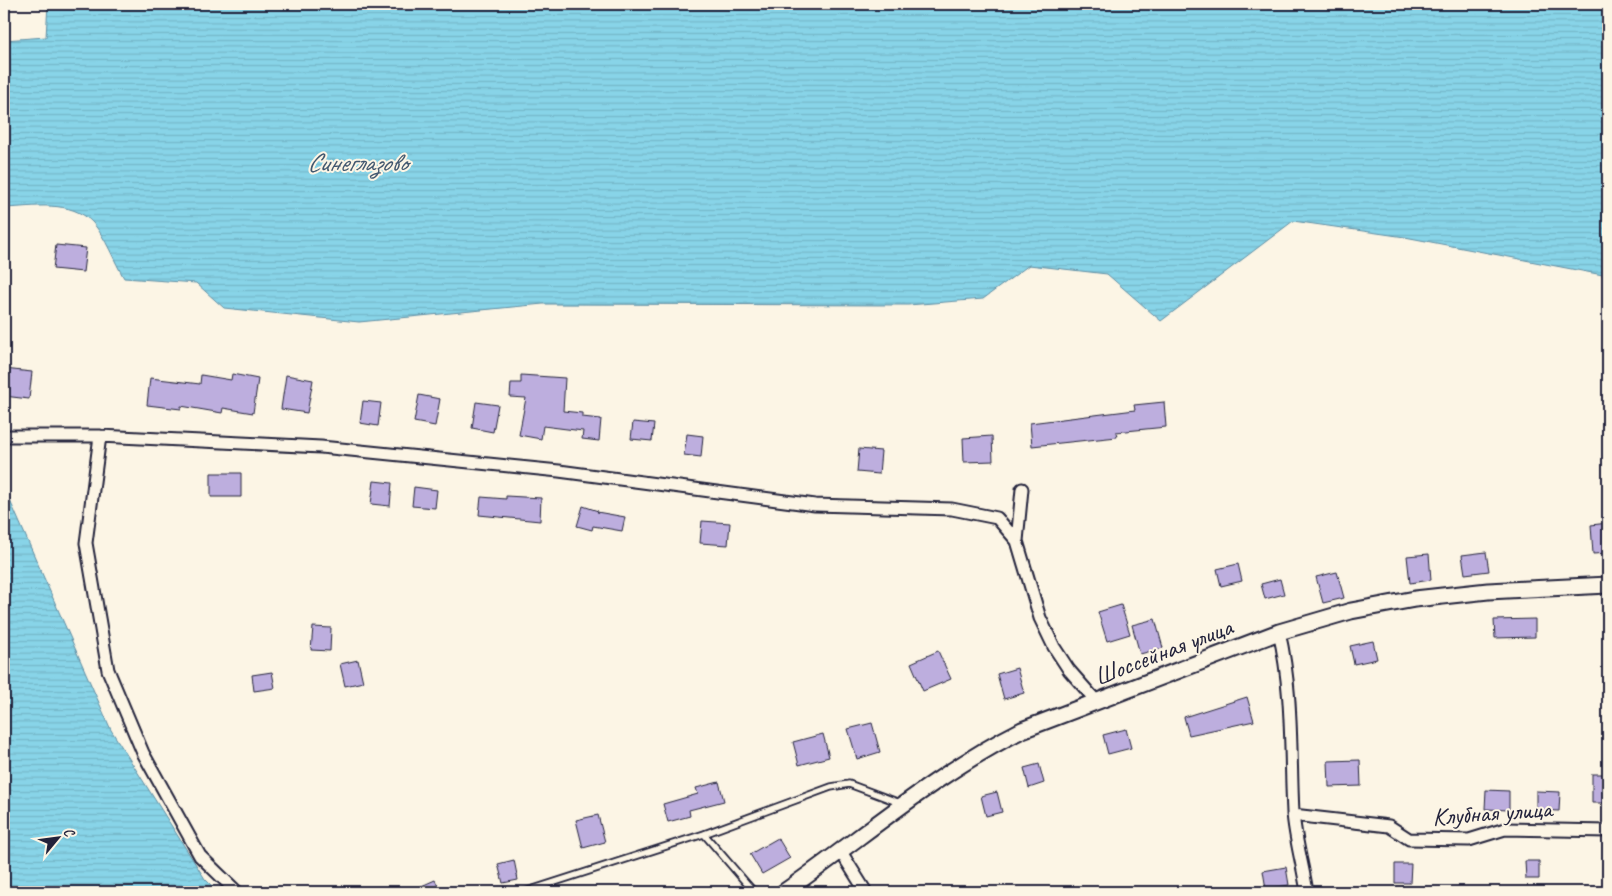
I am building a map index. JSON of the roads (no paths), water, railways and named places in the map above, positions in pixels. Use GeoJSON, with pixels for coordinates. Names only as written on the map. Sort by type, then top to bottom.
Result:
{"type":"FeatureCollection","features":[{"type":"Feature","properties":{"kind":"street"},"geometry":{"type":"LineString","coordinates":[[4,436],[100,436],[321,447],[559,471],[816,505],[952,509],[997,518],[1017,541]]}},
{"type":"Feature","properties":{"kind":"street"},"geometry":{"type":"LineString","coordinates":[[100,436],[86,543],[108,670],[143,753],[200,856],[236,892]]}},
{"type":"Feature","properties":{"kind":"street"},"geometry":{"type":"LineString","coordinates":[[1022,489],[1017,541],[1040,618],[1054,647],[1069,670],[1098,702]]}},
{"type":"Feature","properties":{"kind":"street","name":"Шоссейная улица"},"geometry":{"type":"LineString","coordinates":[[784,892],[841,852],[903,804],[988,747],[1022,730],[1280,632],[1352,611],[1415,599],[1488,591],[1608,584]]}},
{"type":"Feature","properties":{"kind":"street"},"geometry":{"type":"LineString","coordinates":[[1280,632],[1287,664],[1291,708],[1293,815],[1307,892]]}},
{"type":"Feature","properties":{"kind":"street","name":"Клубная улица"},"geometry":{"type":"LineString","coordinates":[[1293,815],[1389,826],[1409,839],[1469,840],[1504,829],[1608,831]]}},
{"type":"Feature","properties":{"kind":"street"},"geometry":{"type":"LineString","coordinates":[[841,852],[866,892]]}},
{"type":"Feature","properties":{"kind":"lane"},"geometry":{"type":"LineString","coordinates":[[524,892],[704,834],[831,787],[849,784],[903,804]]}},
{"type":"Feature","properties":{"kind":"lane"},"geometry":{"type":"LineString","coordinates":[[704,834],[754,892]]}},
{"type":"Feature","properties":{"kind":"water","name":"Синеглазово"},"geometry":{"type":"Polygon","coordinates":[[[48,4],[1608,4],[1608,276],[1405,237],[1293,221],[1161,321],[1107,274],[1029,265],[983,299],[908,305],[543,304],[359,322],[224,308],[196,283],[124,278],[98,229],[84,215],[74,210],[51,206],[4,208],[4,40],[46,37],[48,4]]]}},
{"type":"Feature","properties":{"kind":"water"},"geometry":{"type":"Polygon","coordinates":[[[4,487],[111,730],[205,879],[218,892],[4,892],[4,487]]]}}]}
